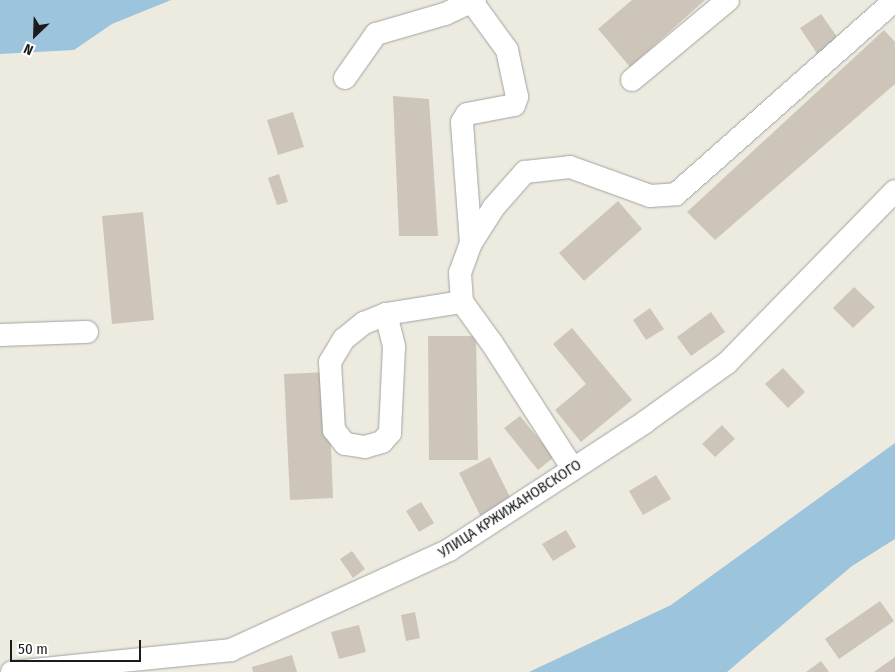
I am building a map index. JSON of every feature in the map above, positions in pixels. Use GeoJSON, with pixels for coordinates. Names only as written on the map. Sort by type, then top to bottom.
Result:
{"type":"FeatureCollection","features":[{"type":"Feature","properties":{"kind":"street"},"geometry":{"type":"LineString","coordinates":[[632,80],[728,0]]}},
{"type":"Feature","properties":{"kind":"street"},"geometry":{"type":"LineString","coordinates":[[572,469],[491,342],[462,302],[460,273],[470,243],[494,207],[525,172],[570,168],[650,196],[676,194],[895,0]]}},
{"type":"Feature","properties":{"kind":"street"},"geometry":{"type":"LineString","coordinates":[[345,78],[376,34],[445,14],[473,1],[507,50],[517,97],[514,105],[467,114],[462,122],[470,243]]}},
{"type":"Feature","properties":{"kind":"street","name":"УЛИЦА КРЖИЖАНОВСКОГО"},"geometry":{"type":"LineString","coordinates":[[12,672],[231,650],[449,550],[645,422],[727,363],[895,191]]}},
{"type":"Feature","properties":{"kind":"street"},"geometry":{"type":"LineString","coordinates":[[386,314],[394,347],[390,433],[382,442],[365,447],[345,444],[334,430],[330,362],[344,339],[364,323],[386,314],[462,302]]}},
{"type":"Feature","properties":{"kind":"street"},"geometry":{"type":"LineString","coordinates":[[0,335],[87,332]]}},
{"type":"Feature","properties":{"kind":"water"},"geometry":{"type":"Polygon","coordinates":[[[0,0],[171,0],[112,24],[74,50],[0,54],[0,0]]]}},
{"type":"Feature","properties":{"kind":"water"},"geometry":{"type":"Polygon","coordinates":[[[895,443],[895,539],[852,566],[727,672],[529,672],[671,605],[895,443]]]}},
{"type":"Feature","properties":{"kind":"building"},"geometry":{"type":"Polygon","coordinates":[[[632,0],[705,0],[630,67],[598,29],[632,0]]]}},
{"type":"Feature","properties":{"kind":"building"},"geometry":{"type":"Polygon","coordinates":[[[821,14],[840,41],[818,55],[800,28],[821,14]]]}},
{"type":"Feature","properties":{"kind":"building"},"geometry":{"type":"Polygon","coordinates":[[[884,30],[895,42],[895,84],[715,240],[687,212],[884,30]]]}},
{"type":"Feature","properties":{"kind":"building"},"geometry":{"type":"Polygon","coordinates":[[[393,96],[429,99],[438,236],[399,236],[393,96]]]}},
{"type":"Feature","properties":{"kind":"building"},"geometry":{"type":"Polygon","coordinates":[[[293,112],[304,147],[278,155],[267,120],[293,112]]]}},
{"type":"Feature","properties":{"kind":"building"},"geometry":{"type":"Polygon","coordinates":[[[279,174],[288,202],[277,205],[268,178],[279,174]]]}},
{"type":"Feature","properties":{"kind":"building"},"geometry":{"type":"Polygon","coordinates":[[[618,201],[642,229],[584,281],[559,253],[618,201]]]}},
{"type":"Feature","properties":{"kind":"building"},"geometry":{"type":"Polygon","coordinates":[[[143,212],[154,320],[112,324],[102,216],[143,212]]]}},
{"type":"Feature","properties":{"kind":"building"},"geometry":{"type":"Polygon","coordinates":[[[854,287],[875,307],[853,328],[833,308],[854,287]]]}},
{"type":"Feature","properties":{"kind":"building"},"geometry":{"type":"Polygon","coordinates":[[[650,308],[664,329],[646,340],[633,320],[650,308]]]}},
{"type":"Feature","properties":{"kind":"building"},"geometry":{"type":"Polygon","coordinates":[[[711,312],[725,332],[691,356],[677,337],[711,312]]]}},
{"type":"Feature","properties":{"kind":"building"},"geometry":{"type":"Polygon","coordinates":[[[572,328],[632,400],[581,442],[555,410],[586,384],[553,344],[572,328]]]}},
{"type":"Feature","properties":{"kind":"building"},"geometry":{"type":"Polygon","coordinates":[[[428,336],[476,336],[478,460],[429,460],[428,336]]]}},
{"type":"Feature","properties":{"kind":"building"},"geometry":{"type":"Polygon","coordinates":[[[783,368],[805,392],[788,408],[765,384],[783,368]]]}},
{"type":"Feature","properties":{"kind":"building"},"geometry":{"type":"Polygon","coordinates":[[[328,372],[333,498],[290,500],[284,374],[328,372]]]}},
{"type":"Feature","properties":{"kind":"building"},"geometry":{"type":"Polygon","coordinates":[[[520,416],[554,457],[538,470],[504,428],[520,416]]]}},
{"type":"Feature","properties":{"kind":"building"},"geometry":{"type":"Polygon","coordinates":[[[722,425],[735,439],[715,457],[702,444],[722,425]]]}},
{"type":"Feature","properties":{"kind":"building"},"geometry":{"type":"Polygon","coordinates":[[[490,457],[512,501],[481,517],[459,473],[490,457]]]}},
{"type":"Feature","properties":{"kind":"building"},"geometry":{"type":"Polygon","coordinates":[[[656,475],[671,499],[643,515],[629,491],[656,475]]]}},
{"type":"Feature","properties":{"kind":"building"},"geometry":{"type":"Polygon","coordinates":[[[421,502],[434,523],[419,532],[406,511],[421,502]]]}},
{"type":"Feature","properties":{"kind":"building"},"geometry":{"type":"Polygon","coordinates":[[[566,530],[576,547],[553,561],[542,544],[566,530]]]}},
{"type":"Feature","properties":{"kind":"building"},"geometry":{"type":"Polygon","coordinates":[[[352,551],[365,569],[353,578],[340,559],[352,551]]]}},
{"type":"Feature","properties":{"kind":"building"},"geometry":{"type":"Polygon","coordinates":[[[880,601],[894,621],[839,659],[825,639],[880,601]]]}},
{"type":"Feature","properties":{"kind":"building"},"geometry":{"type":"Polygon","coordinates":[[[415,612],[420,638],[406,641],[401,615],[415,612]]]}},
{"type":"Feature","properties":{"kind":"building"},"geometry":{"type":"Polygon","coordinates":[[[359,625],[366,652],[339,659],[331,632],[359,625]]]}},
{"type":"Feature","properties":{"kind":"building"},"geometry":{"type":"Polygon","coordinates":[[[292,655],[297,672],[253,672],[252,667],[292,655]]]}},
{"type":"Feature","properties":{"kind":"building"},"geometry":{"type":"Polygon","coordinates":[[[895,657],[895,672],[874,672],[895,657]]]}},
{"type":"Feature","properties":{"kind":"building"},"geometry":{"type":"Polygon","coordinates":[[[821,661],[829,672],[806,672],[821,661]]]}}]}
